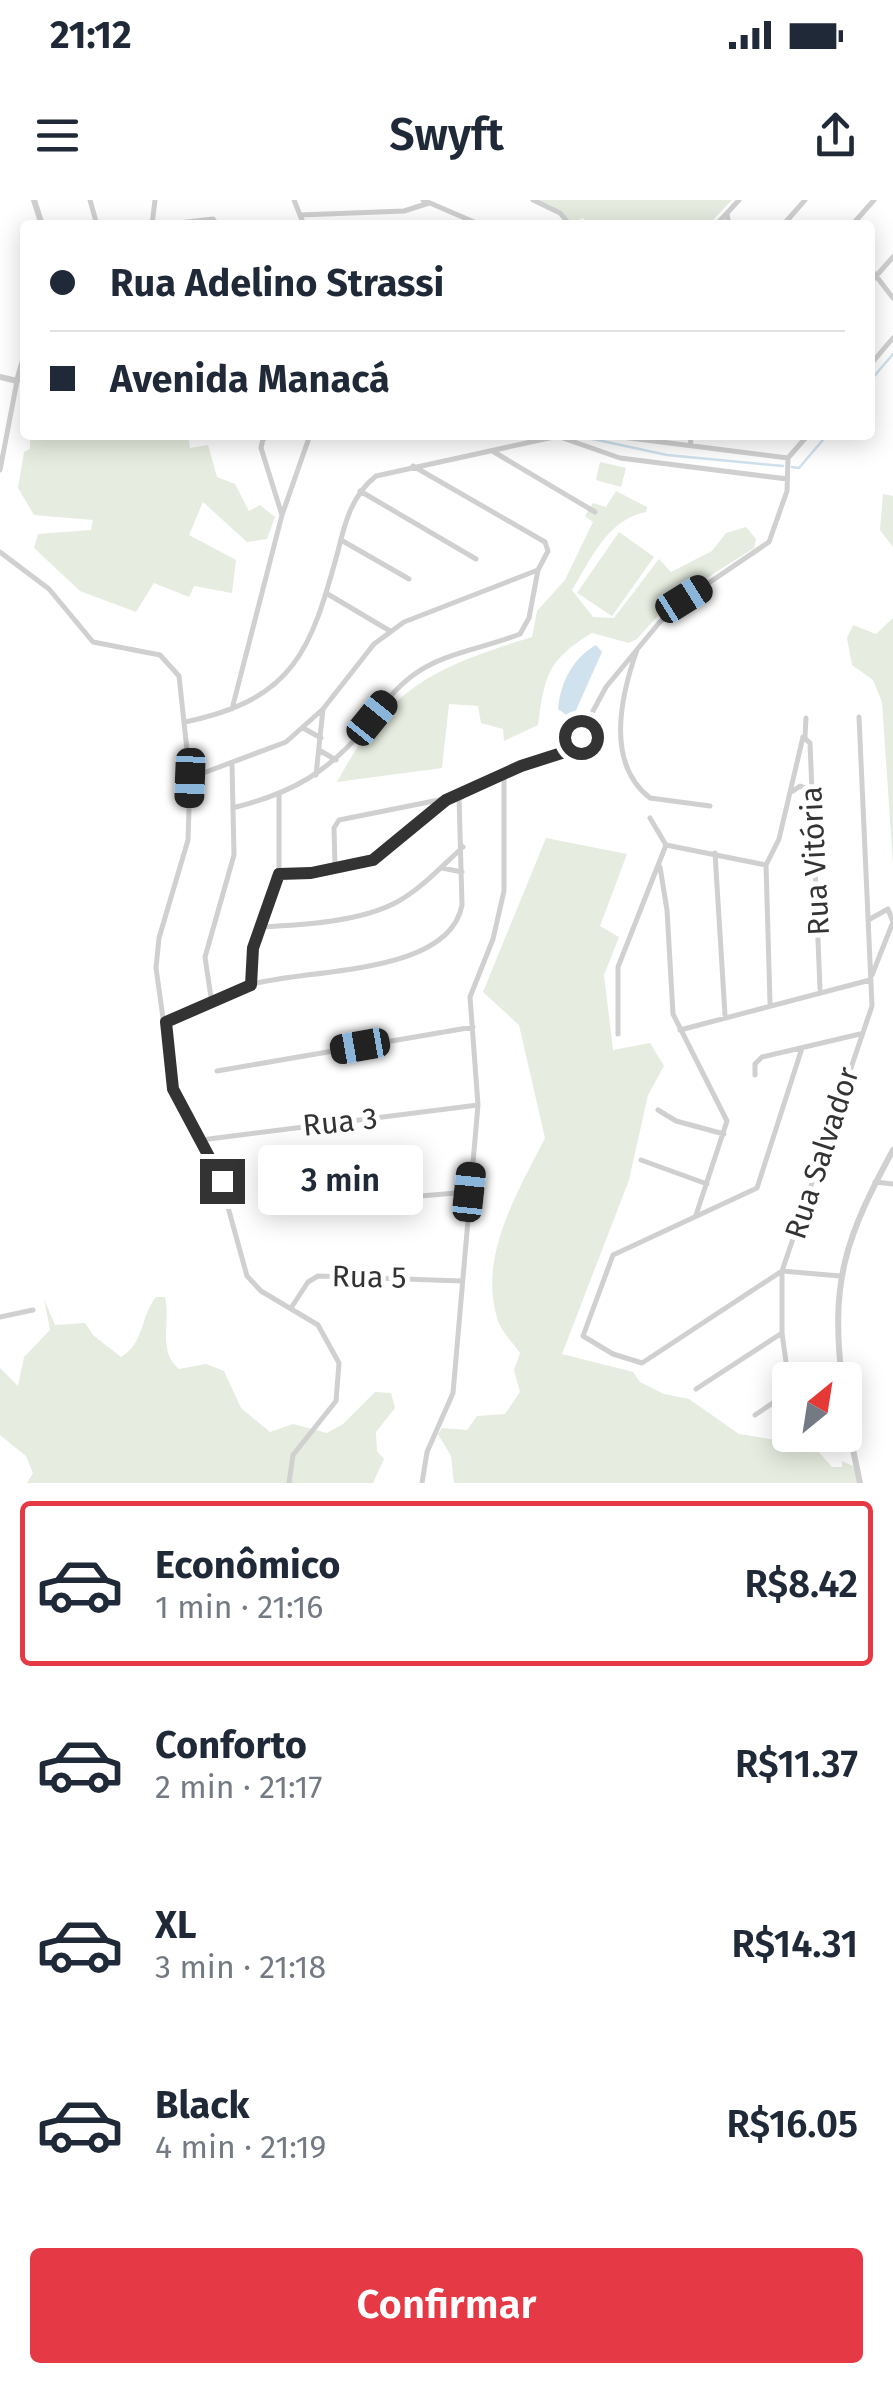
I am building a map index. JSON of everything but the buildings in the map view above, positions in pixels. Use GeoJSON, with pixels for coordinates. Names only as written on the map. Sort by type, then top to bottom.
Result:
{"type":"FeatureCollection","features":[{"type":"Feature","properties":{"kind":"street"},"geometry":{"type":"LineString","coordinates":[[294,200],[302,220]]}},
{"type":"Feature","properties":{"kind":"street"},"geometry":{"type":"LineString","coordinates":[[533,200],[560,212],[566,220]]}},
{"type":"Feature","properties":{"kind":"street"},"geometry":{"type":"LineString","coordinates":[[721,220],[739,200]]}},
{"type":"Feature","properties":{"kind":"street"},"geometry":{"type":"LineString","coordinates":[[787,220],[805,200]]}},
{"type":"Feature","properties":{"kind":"street"},"geometry":{"type":"LineString","coordinates":[[856,220],[874,200]]}},
{"type":"Feature","properties":{"kind":"street"},"geometry":{"type":"LineString","coordinates":[[300,215],[404,211],[426,201],[470,220]]}},
{"type":"Feature","properties":{"kind":"street"},"geometry":{"type":"LineString","coordinates":[[726,214],[728,220]]}},
{"type":"Feature","properties":{"kind":"street"},"geometry":{"type":"LineString","coordinates":[[893,258],[876,276],[893,298]]}},
{"type":"Feature","properties":{"kind":"street"},"geometry":{"type":"LineString","coordinates":[[875,358],[893,338]]}},
{"type":"Feature","properties":{"kind":"street"},"geometry":{"type":"LineString","coordinates":[[0,470],[20,370]]}},
{"type":"Feature","properties":{"kind":"street"},"geometry":{"type":"LineString","coordinates":[[0,377],[17,380]]}},
{"type":"Feature","properties":{"kind":"street"},"geometry":{"type":"LineString","coordinates":[[266,440],[260,444],[282,515]]}},
{"type":"Feature","properties":{"kind":"street"},"geometry":{"type":"LineString","coordinates":[[232,709],[282,515],[308,440]]}},
{"type":"Feature","properties":{"kind":"street"},"geometry":{"type":"LineString","coordinates":[[185,722],[232,709],[270,691],[289,669],[310,640],[340,540],[360,491],[376,476],[544,440]]}},
{"type":"Feature","properties":{"kind":"street"},"geometry":{"type":"LineString","coordinates":[[572,440],[620,458],[787,479]]}},
{"type":"Feature","properties":{"kind":"street"},"geometry":{"type":"LineString","coordinates":[[665,440],[788,458]]}},
{"type":"Feature","properties":{"kind":"street"},"geometry":{"type":"LineString","coordinates":[[690,440],[691,445]]}},
{"type":"Feature","properties":{"kind":"street"},"geometry":{"type":"LineString","coordinates":[[335,867],[337,821],[460,796],[504,774],[573,748],[600,696],[674,608],[768,542],[784,502],[788,458],[804,440]]}},
{"type":"Feature","properties":{"kind":"street"},"geometry":{"type":"LineString","coordinates":[[494,452],[595,512]]}},
{"type":"Feature","properties":{"kind":"street"},"geometry":{"type":"LineString","coordinates":[[236,807],[279,796],[316,776],[336,760],[417,672],[454,654],[520,634],[529,618],[538,570],[548,551],[542,540],[413,466]]}},
{"type":"Feature","properties":{"kind":"street"},"geometry":{"type":"LineString","coordinates":[[360,491],[476,559]]}},
{"type":"Feature","properties":{"kind":"street"},"geometry":{"type":"LineString","coordinates":[[340,540],[410,579]]}},
{"type":"Feature","properties":{"kind":"street"},"geometry":{"type":"LineString","coordinates":[[0,552],[49,589],[97,644],[152,653],[170,662],[178,676],[190,778],[187,852],[157,952],[173,1089],[222,1181],[247,1276],[260,1291],[324,1333],[340,1372],[336,1401],[289,1462],[289,1483]]}},
{"type":"Feature","properties":{"kind":"street"},"geometry":{"type":"LineString","coordinates":[[190,778],[286,742],[323,709],[374,644],[415,616],[538,570]]}},
{"type":"Feature","properties":{"kind":"street"},"geometry":{"type":"LineString","coordinates":[[516,580],[528,585],[533,594]]}},
{"type":"Feature","properties":{"kind":"street"},"geometry":{"type":"LineString","coordinates":[[326,593],[390,631]]}},
{"type":"Feature","properties":{"kind":"street"},"geometry":{"type":"LineString","coordinates":[[638,648],[623,692],[619,724],[633,775],[650,798],[710,806]]}},
{"type":"Feature","properties":{"kind":"street"},"geometry":{"type":"LineString","coordinates":[[316,776],[323,709]]}},
{"type":"Feature","properties":{"kind":"street"},"geometry":{"type":"LineString","coordinates":[[770,1003],[766,865],[776,849],[806,718]]}},
{"type":"Feature","properties":{"kind":"street"},"geometry":{"type":"LineString","coordinates":[[680,1030],[872,978],[859,718]]}},
{"type":"Feature","properties":{"kind":"street"},"geometry":{"type":"LineString","coordinates":[[303,728],[321,738]]}},
{"type":"Feature","properties":{"kind":"street","name":"Rua Vitória"},"geometry":{"type":"LineString","coordinates":[[804,737],[810,742],[820,990]]}},
{"type":"Feature","properties":{"kind":"street"},"geometry":{"type":"LineString","coordinates":[[319,750],[336,760]]}},
{"type":"Feature","properties":{"kind":"street"},"geometry":{"type":"LineString","coordinates":[[212,1004],[205,970],[206,944],[232,865],[236,807],[232,764]]}},
{"type":"Feature","properties":{"kind":"street"},"geometry":{"type":"LineString","coordinates":[[422,1483],[427,1452],[454,1393],[478,1105],[471,992],[493,939],[505,878],[504,774]]}},
{"type":"Feature","properties":{"kind":"street"},"geometry":{"type":"LineString","coordinates":[[791,793],[800,786],[812,790]]}},
{"type":"Feature","properties":{"kind":"street"},"geometry":{"type":"LineString","coordinates":[[251,985],[250,961],[279,874],[279,796]]}},
{"type":"Feature","properties":{"kind":"street"},"geometry":{"type":"LineString","coordinates":[[166,1022],[251,985],[374,965],[424,947],[458,920],[463,847],[460,796]]}},
{"type":"Feature","properties":{"kind":"street"},"geometry":{"type":"LineString","coordinates":[[279,874],[373,860],[446,800]]}},
{"type":"Feature","properties":{"kind":"street"},"geometry":{"type":"LineString","coordinates":[[401,809],[416,822]]}},
{"type":"Feature","properties":{"kind":"street"},"geometry":{"type":"LineString","coordinates":[[618,1034],[618,967],[652,902],[666,845],[650,818]]}},
{"type":"Feature","properties":{"kind":"street"},"geometry":{"type":"LineString","coordinates":[[666,845],[766,865]]}},
{"type":"Feature","properties":{"kind":"street"},"geometry":{"type":"LineString","coordinates":[[260,927],[382,908],[405,896],[463,847]]}},
{"type":"Feature","properties":{"kind":"street"},"geometry":{"type":"LineString","coordinates":[[716,853],[725,1016]]}},
{"type":"Feature","properties":{"kind":"street"},"geometry":{"type":"LineString","coordinates":[[439,868],[452,867],[462,872]]}},
{"type":"Feature","properties":{"kind":"street"},"geometry":{"type":"LineString","coordinates":[[660,868],[667,910],[670,998],[680,1030],[726,1116],[724,1134],[695,1216]]}},
{"type":"Feature","properties":{"kind":"street"},"geometry":{"type":"LineString","coordinates":[[652,902],[667,910]]}},
{"type":"Feature","properties":{"kind":"street"},"geometry":{"type":"LineString","coordinates":[[870,919],[890,906]]}},
{"type":"Feature","properties":{"kind":"street","name":"Rua Salvador"},"geometry":{"type":"LineString","coordinates":[[786,1362],[782,1270],[872,1006],[872,978],[893,921],[890,906]]}},
{"type":"Feature","properties":{"kind":"street"},"geometry":{"type":"LineString","coordinates":[[869,948],[882,949]]}},
{"type":"Feature","properties":{"kind":"street"},"geometry":{"type":"LineString","coordinates":[[217,1071],[473,1027]]}},
{"type":"Feature","properties":{"kind":"street"},"geometry":{"type":"LineString","coordinates":[[755,1075],[755,1064],[762,1057],[860,1034]]}},
{"type":"Feature","properties":{"kind":"street"},"geometry":{"type":"LineString","coordinates":[[802,1048],[756,1188],[613,1255],[584,1333],[586,1340],[642,1363],[782,1270],[840,1276]]}},
{"type":"Feature","properties":{"kind":"street","name":"Rua 3"},"geometry":{"type":"LineString","coordinates":[[201,1140],[478,1105]]}},
{"type":"Feature","properties":{"kind":"street"},"geometry":{"type":"LineString","coordinates":[[658,1110],[676,1121],[724,1134]]}},
{"type":"Feature","properties":{"kind":"street"},"geometry":{"type":"LineString","coordinates":[[840,1362],[836,1329],[840,1276],[852,1233],[893,1150]]}},
{"type":"Feature","properties":{"kind":"street"},"geometry":{"type":"LineString","coordinates":[[641,1160],[707,1184]]}},
{"type":"Feature","properties":{"kind":"street"},"geometry":{"type":"LineString","coordinates":[[876,1182],[893,1184]]}},
{"type":"Feature","properties":{"kind":"street"},"geometry":{"type":"LineString","coordinates":[[274,1201],[346,1202],[469,1192]]}},
{"type":"Feature","properties":{"kind":"street","name":"Rua 5"},"geometry":{"type":"LineString","coordinates":[[291,1308],[308,1282],[318,1276],[462,1280]]}},
{"type":"Feature","properties":{"kind":"street"},"geometry":{"type":"LineString","coordinates":[[0,1317],[33,1310]]}},
{"type":"Feature","properties":{"kind":"street"},"geometry":{"type":"LineString","coordinates":[[696,1389],[782,1333]]}},
{"type":"Feature","properties":{"kind":"street"},"geometry":{"type":"LineString","coordinates":[[755,1415],[772,1403]]}},
{"type":"Feature","properties":{"kind":"street"},"geometry":{"type":"LineString","coordinates":[[854,1452],[860,1483]]}},
{"type":"Feature","properties":{"kind":"shaded area"},"geometry":{"type":"Polygon","coordinates":[[[533,200],[732,200],[713,220],[566,220],[533,200]]]}},
{"type":"Feature","properties":{"kind":"shaded area"},"geometry":{"type":"Polygon","coordinates":[[[30,440],[189,440],[190,448],[208,445],[217,477],[235,484],[249,511],[260,505],[275,517],[267,539],[247,542],[203,502],[189,535],[236,560],[232,593],[194,586],[189,597],[154,583],[136,612],[80,591],[34,548],[38,534],[91,530],[93,520],[34,515],[18,488],[24,452],[30,449],[30,440]]]}},
{"type":"Feature","properties":{"kind":"shaded area"},"geometry":{"type":"Polygon","coordinates":[[[600,462],[626,468],[621,487],[596,480],[600,462]]]}},
{"type":"Feature","properties":{"kind":"shaded area"},"geometry":{"type":"Polygon","coordinates":[[[616,491],[647,507],[646,512],[611,532],[572,590],[593,617],[614,618],[659,559],[671,572],[712,551],[726,533],[746,527],[756,539],[754,548],[671,601],[637,639],[629,643],[592,633],[566,652],[546,681],[538,725],[504,741],[503,729],[481,723],[478,706],[449,704],[442,768],[337,782],[375,724],[417,686],[467,659],[532,637],[537,611],[565,580],[593,522],[585,516],[593,503],[606,507],[616,491]]]}},
{"type":"Feature","properties":{"kind":"shaded area"},"geometry":{"type":"Polygon","coordinates":[[[883,494],[893,496],[893,547],[880,530],[883,494]]]}},
{"type":"Feature","properties":{"kind":"shaded area"},"geometry":{"type":"Polygon","coordinates":[[[619,532],[654,557],[612,616],[577,593],[619,532]]]}},
{"type":"Feature","properties":{"kind":"shaded area"},"geometry":{"type":"Polygon","coordinates":[[[893,618],[893,864],[882,702],[873,680],[852,665],[847,638],[853,625],[876,634],[893,618]]]}},
{"type":"Feature","properties":{"kind":"shaded area"},"geometry":{"type":"Polygon","coordinates":[[[546,838],[627,854],[600,926],[619,937],[604,975],[613,1050],[650,1043],[664,1066],[648,1095],[629,1180],[562,1354],[633,1372],[640,1382],[664,1394],[689,1399],[739,1434],[772,1439],[772,1452],[819,1452],[832,1467],[842,1467],[842,1461],[853,1466],[861,1483],[454,1483],[451,1456],[438,1434],[442,1428],[467,1430],[477,1416],[505,1414],[520,1392],[514,1370],[520,1353],[498,1321],[493,1273],[504,1226],[545,1138],[519,1025],[483,992],[546,838]]]}},
{"type":"Feature","properties":{"kind":"shaded area"},"geometry":{"type":"Polygon","coordinates":[[[156,1297],[165,1297],[166,1345],[172,1362],[179,1369],[206,1364],[224,1371],[241,1408],[270,1432],[293,1424],[327,1433],[343,1424],[375,1392],[391,1393],[395,1408],[376,1432],[377,1451],[384,1459],[373,1483],[27,1483],[33,1473],[26,1456],[0,1435],[0,1368],[18,1386],[24,1357],[50,1330],[44,1299],[55,1325],[85,1323],[93,1335],[121,1357],[134,1345],[156,1297]]]}},
{"type":"Feature","properties":{"kind":"water"},"geometry":{"type":"Polygon","coordinates":[[[596,645],[602,652],[572,719],[558,709],[562,690],[574,664],[596,645]]]}},
{"type":"Feature","properties":{"kind":"waterway"},"geometry":{"type":"LineString","coordinates":[[875,375],[893,354]]}},
{"type":"Feature","properties":{"kind":"waterway"},"geometry":{"type":"LineString","coordinates":[[598,440],[667,455],[783,466]]}},
{"type":"Feature","properties":{"kind":"waterway"},"geometry":{"type":"LineString","coordinates":[[792,467],[799,468],[823,440]]}},
{"type":"Feature","properties":{"kind":"route"},"geometry":{"type":"LineString","coordinates":[[222,1181],[211,1155],[178,1104],[166,1022],[251,985],[250,961],[256,936],[279,874],[311,873],[373,860],[446,800],[521,766],[568,751],[581,737]]}}]}
